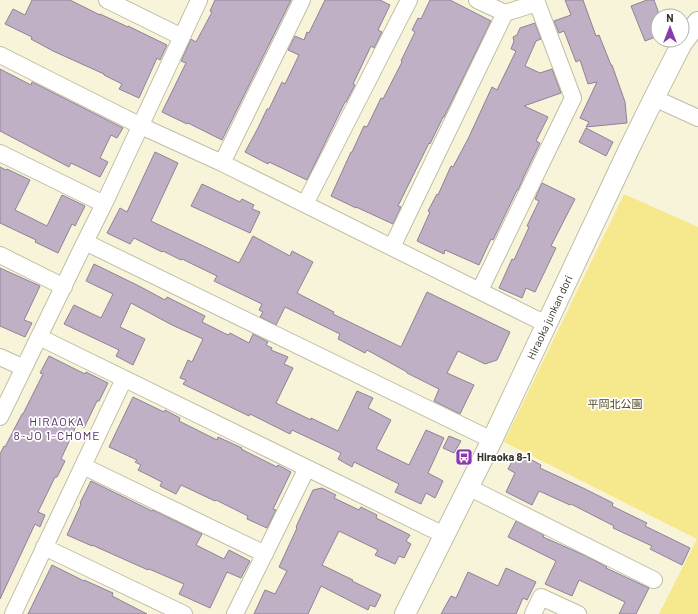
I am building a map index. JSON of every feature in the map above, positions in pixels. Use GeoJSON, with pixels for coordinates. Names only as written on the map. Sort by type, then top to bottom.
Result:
{"type":"FeatureCollection","features":[{"type":"Feature","properties":{"kind":"street"},"geometry":{"type":"LineString","coordinates":[[107,0],[182,37]]}},
{"type":"Feature","properties":{"kind":"street"},"geometry":{"type":"LineString","coordinates":[[0,417],[104,204],[199,0]]}},
{"type":"Feature","properties":{"kind":"street"},"geometry":{"type":"LineString","coordinates":[[222,163],[302,0]]}},
{"type":"Feature","properties":{"kind":"street"},"geometry":{"type":"LineString","coordinates":[[305,204],[409,0]]}},
{"type":"Feature","properties":{"kind":"street"},"geometry":{"type":"LineString","coordinates":[[477,0],[504,13],[537,2],[573,98],[480,290]]}},
{"type":"Feature","properties":{"kind":"street"},"geometry":{"type":"LineString","coordinates":[[392,247],[504,13]]}},
{"type":"Feature","properties":{"kind":"street","name":"Hiraoka junkan dori"},"geometry":{"type":"LineString","coordinates":[[405,614],[492,440],[654,98],[682,43],[698,22]]}},
{"type":"Feature","properties":{"kind":"street"},"geometry":{"type":"LineString","coordinates":[[0,55],[141,126],[222,163],[546,324]]}},
{"type":"Feature","properties":{"kind":"street"},"geometry":{"type":"LineString","coordinates":[[654,98],[698,118]]}},
{"type":"Feature","properties":{"kind":"street"},"geometry":{"type":"LineString","coordinates":[[0,153],[104,204]]}},
{"type":"Feature","properties":{"kind":"street"},"geometry":{"type":"LineString","coordinates":[[85,242],[492,440]]}},
{"type":"Feature","properties":{"kind":"street"},"geometry":{"type":"LineString","coordinates":[[0,255],[64,287]]}},
{"type":"Feature","properties":{"kind":"street"},"geometry":{"type":"LineString","coordinates":[[39,337],[444,535]]}},
{"type":"Feature","properties":{"kind":"street"},"geometry":{"type":"LineString","coordinates":[[0,357],[24,368]]}},
{"type":"Feature","properties":{"kind":"street"},"geometry":{"type":"LineString","coordinates":[[13,614],[124,379]]}},
{"type":"Feature","properties":{"kind":"street"},"geometry":{"type":"LineString","coordinates":[[83,466],[265,554]]}},
{"type":"Feature","properties":{"kind":"street"},"geometry":{"type":"LineString","coordinates":[[234,614],[307,468]]}},
{"type":"Feature","properties":{"kind":"street"},"geometry":{"type":"LineString","coordinates":[[468,487],[654,580]]}},
{"type":"Feature","properties":{"kind":"street"},"geometry":{"type":"LineString","coordinates":[[44,547],[184,614]]}},
{"type":"Feature","properties":{"kind":"street"},"geometry":{"type":"LineString","coordinates":[[533,614],[541,597],[578,614]]}},
{"type":"Feature","properties":{"kind":"green space","name":"平岡北公園"},"geometry":{"type":"Polygon","coordinates":[[[624,194],[698,227],[698,614],[659,614],[697,539],[504,442],[624,194]]]}},
{"type":"Feature","properties":{"kind":"building"},"geometry":{"type":"Polygon","coordinates":[[[32,0],[70,0],[167,45],[160,60],[157,58],[139,98],[119,89],[122,84],[104,74],[53,51],[31,39],[32,37],[5,24],[13,9],[25,15],[32,0]]]}},
{"type":"Feature","properties":{"kind":"building"},"geometry":{"type":"Polygon","coordinates":[[[215,0],[291,0],[222,140],[162,112],[186,63],[181,61],[191,39],[196,42],[212,12],[210,11],[215,0]]]}},
{"type":"Feature","properties":{"kind":"building"},"geometry":{"type":"Polygon","coordinates":[[[325,0],[380,0],[390,5],[378,30],[382,32],[374,48],[371,46],[353,84],[355,85],[345,102],[307,180],[269,162],[268,164],[245,152],[282,82],[285,84],[299,55],[288,50],[295,36],[304,40],[325,0]]]}},
{"type":"Feature","properties":{"kind":"building"},"geometry":{"type":"Polygon","coordinates":[[[430,0],[450,0],[491,21],[398,206],[401,207],[393,224],[331,196],[364,126],[367,127],[381,98],[383,99],[402,62],[401,61],[415,32],[412,30],[418,18],[421,19],[430,0]]]}},
{"type":"Feature","properties":{"kind":"building"},"geometry":{"type":"Polygon","coordinates":[[[565,0],[583,0],[596,36],[599,35],[612,65],[625,102],[627,123],[586,127],[589,122],[580,118],[597,82],[588,84],[580,60],[576,62],[564,31],[559,33],[554,21],[571,15],[565,0]]]}},
{"type":"Feature","properties":{"kind":"building"},"geometry":{"type":"Polygon","coordinates":[[[647,0],[654,0],[657,8],[650,8],[650,39],[645,41],[631,6],[647,0]]]}},
{"type":"Feature","properties":{"kind":"building"},"geometry":{"type":"Polygon","coordinates":[[[535,23],[541,39],[536,41],[525,66],[540,73],[552,69],[561,93],[524,106],[548,117],[536,141],[540,143],[493,240],[491,239],[479,265],[445,250],[444,254],[417,241],[430,212],[428,211],[437,194],[438,195],[451,166],[453,167],[468,139],[492,87],[497,90],[516,51],[511,49],[514,41],[513,37],[517,35],[520,28],[535,23]]]}},
{"type":"Feature","properties":{"kind":"building"},"geometry":{"type":"Polygon","coordinates":[[[0,69],[31,85],[32,82],[123,128],[117,138],[111,135],[100,158],[108,162],[100,177],[71,163],[69,167],[0,131],[0,69]]]}},
{"type":"Feature","properties":{"kind":"building"},"geometry":{"type":"Polygon","coordinates":[[[586,128],[613,142],[606,156],[579,142],[586,128]]]}},
{"type":"Feature","properties":{"kind":"building"},"geometry":{"type":"Polygon","coordinates":[[[155,152],[178,163],[151,221],[239,263],[253,236],[290,256],[292,251],[313,262],[297,293],[334,312],[333,314],[401,347],[427,292],[510,332],[497,360],[485,364],[458,351],[447,373],[474,385],[460,414],[434,401],[439,389],[367,350],[365,353],[338,339],[340,334],[285,307],[276,325],[260,317],[263,312],[259,310],[262,304],[214,281],[217,276],[134,238],[130,244],[107,233],[120,208],[127,212],[155,152]]]}},
{"type":"Feature","properties":{"kind":"building"},"geometry":{"type":"Polygon","coordinates":[[[0,167],[30,180],[15,210],[47,226],[62,195],[85,206],[75,226],[72,224],[58,253],[35,242],[36,240],[0,223],[0,167]]]}},
{"type":"Feature","properties":{"kind":"building"},"geometry":{"type":"Polygon","coordinates":[[[542,183],[575,199],[551,246],[556,248],[535,292],[526,288],[522,298],[499,288],[529,227],[527,226],[539,201],[535,199],[542,183]]]}},
{"type":"Feature","properties":{"kind":"building"},"geometry":{"type":"Polygon","coordinates":[[[202,184],[240,202],[242,199],[254,205],[252,209],[260,212],[250,233],[191,206],[202,184]]]}},
{"type":"Feature","properties":{"kind":"building"},"geometry":{"type":"Polygon","coordinates":[[[94,264],[165,300],[167,297],[205,316],[202,322],[228,335],[230,333],[249,343],[253,334],[268,342],[266,345],[272,348],[271,350],[288,357],[284,364],[293,368],[276,403],[338,431],[357,391],[373,398],[368,408],[391,420],[376,449],[409,465],[426,430],[444,438],[428,473],[443,481],[435,498],[426,493],[421,504],[395,492],[399,484],[354,462],[352,467],[338,459],[341,453],[292,430],[290,434],[183,384],[186,380],[180,378],[188,360],[192,362],[203,339],[172,325],[131,303],[120,327],[145,339],[133,365],[116,356],[119,350],[64,324],[74,305],[101,318],[113,294],[86,281],[94,264]]]}},
{"type":"Feature","properties":{"kind":"building"},"geometry":{"type":"Polygon","coordinates":[[[0,268],[40,286],[24,320],[32,323],[25,337],[0,326],[0,268]]]}},
{"type":"Feature","properties":{"kind":"building"},"geometry":{"type":"Polygon","coordinates":[[[49,356],[85,374],[86,372],[108,383],[99,401],[97,401],[84,428],[77,424],[61,459],[65,461],[57,477],[55,477],[38,512],[45,515],[40,527],[35,524],[0,599],[0,454],[23,414],[43,374],[40,373],[49,356]]]}},
{"type":"Feature","properties":{"kind":"building"},"geometry":{"type":"Polygon","coordinates":[[[133,397],[164,412],[165,410],[180,418],[179,421],[217,440],[218,437],[277,467],[278,465],[291,472],[273,509],[276,510],[267,528],[247,519],[248,516],[216,500],[215,501],[181,485],[176,494],[160,486],[162,482],[138,470],[141,465],[135,462],[137,460],[109,447],[133,397]]]}},
{"type":"Feature","properties":{"kind":"building"},"geometry":{"type":"Polygon","coordinates":[[[449,436],[461,441],[454,453],[443,448],[449,436]]]}},
{"type":"Feature","properties":{"kind":"building"},"geometry":{"type":"Polygon","coordinates":[[[517,452],[541,465],[540,468],[613,503],[612,506],[647,523],[645,526],[690,548],[682,565],[650,549],[652,546],[613,528],[614,526],[571,504],[570,505],[539,491],[532,505],[506,492],[515,473],[508,469],[517,452]]]}},
{"type":"Feature","properties":{"kind":"building"},"geometry":{"type":"Polygon","coordinates":[[[91,481],[202,534],[196,545],[224,559],[229,550],[250,561],[241,578],[227,572],[210,608],[179,594],[184,584],[67,535],[91,481]]]}},
{"type":"Feature","properties":{"kind":"building"},"geometry":{"type":"Polygon","coordinates":[[[322,488],[336,495],[334,498],[359,510],[361,507],[377,515],[376,518],[410,535],[406,541],[411,544],[404,558],[399,556],[395,564],[375,555],[378,550],[339,531],[322,565],[381,595],[375,607],[370,605],[368,610],[321,586],[308,614],[254,614],[265,590],[275,594],[287,571],[279,567],[297,528],[296,527],[313,490],[322,488]]]}},
{"type":"Feature","properties":{"kind":"building"},"geometry":{"type":"Polygon","coordinates":[[[516,521],[544,535],[543,537],[586,556],[607,567],[606,568],[649,588],[636,614],[619,614],[625,602],[579,580],[572,596],[545,584],[556,561],[508,537],[516,521]]]}},
{"type":"Feature","properties":{"kind":"building"},"geometry":{"type":"Polygon","coordinates":[[[52,565],[113,593],[112,596],[147,614],[28,614],[52,565]]]}},
{"type":"Feature","properties":{"kind":"building"},"geometry":{"type":"Polygon","coordinates":[[[506,568],[536,582],[527,600],[523,598],[516,614],[441,614],[451,596],[456,598],[468,572],[498,586],[506,568]]]}},
{"type":"Feature","properties":{"kind":"place","name":"Hiraoka 8-1"},"geometry":{"type":"Point","coordinates":[464,457]}},
{"type":"Feature","properties":{"kind":"district","name":"HIRAOKA 8-JO 1-CHOME"},"geometry":{"type":"Point","coordinates":[57,429]}}]}
